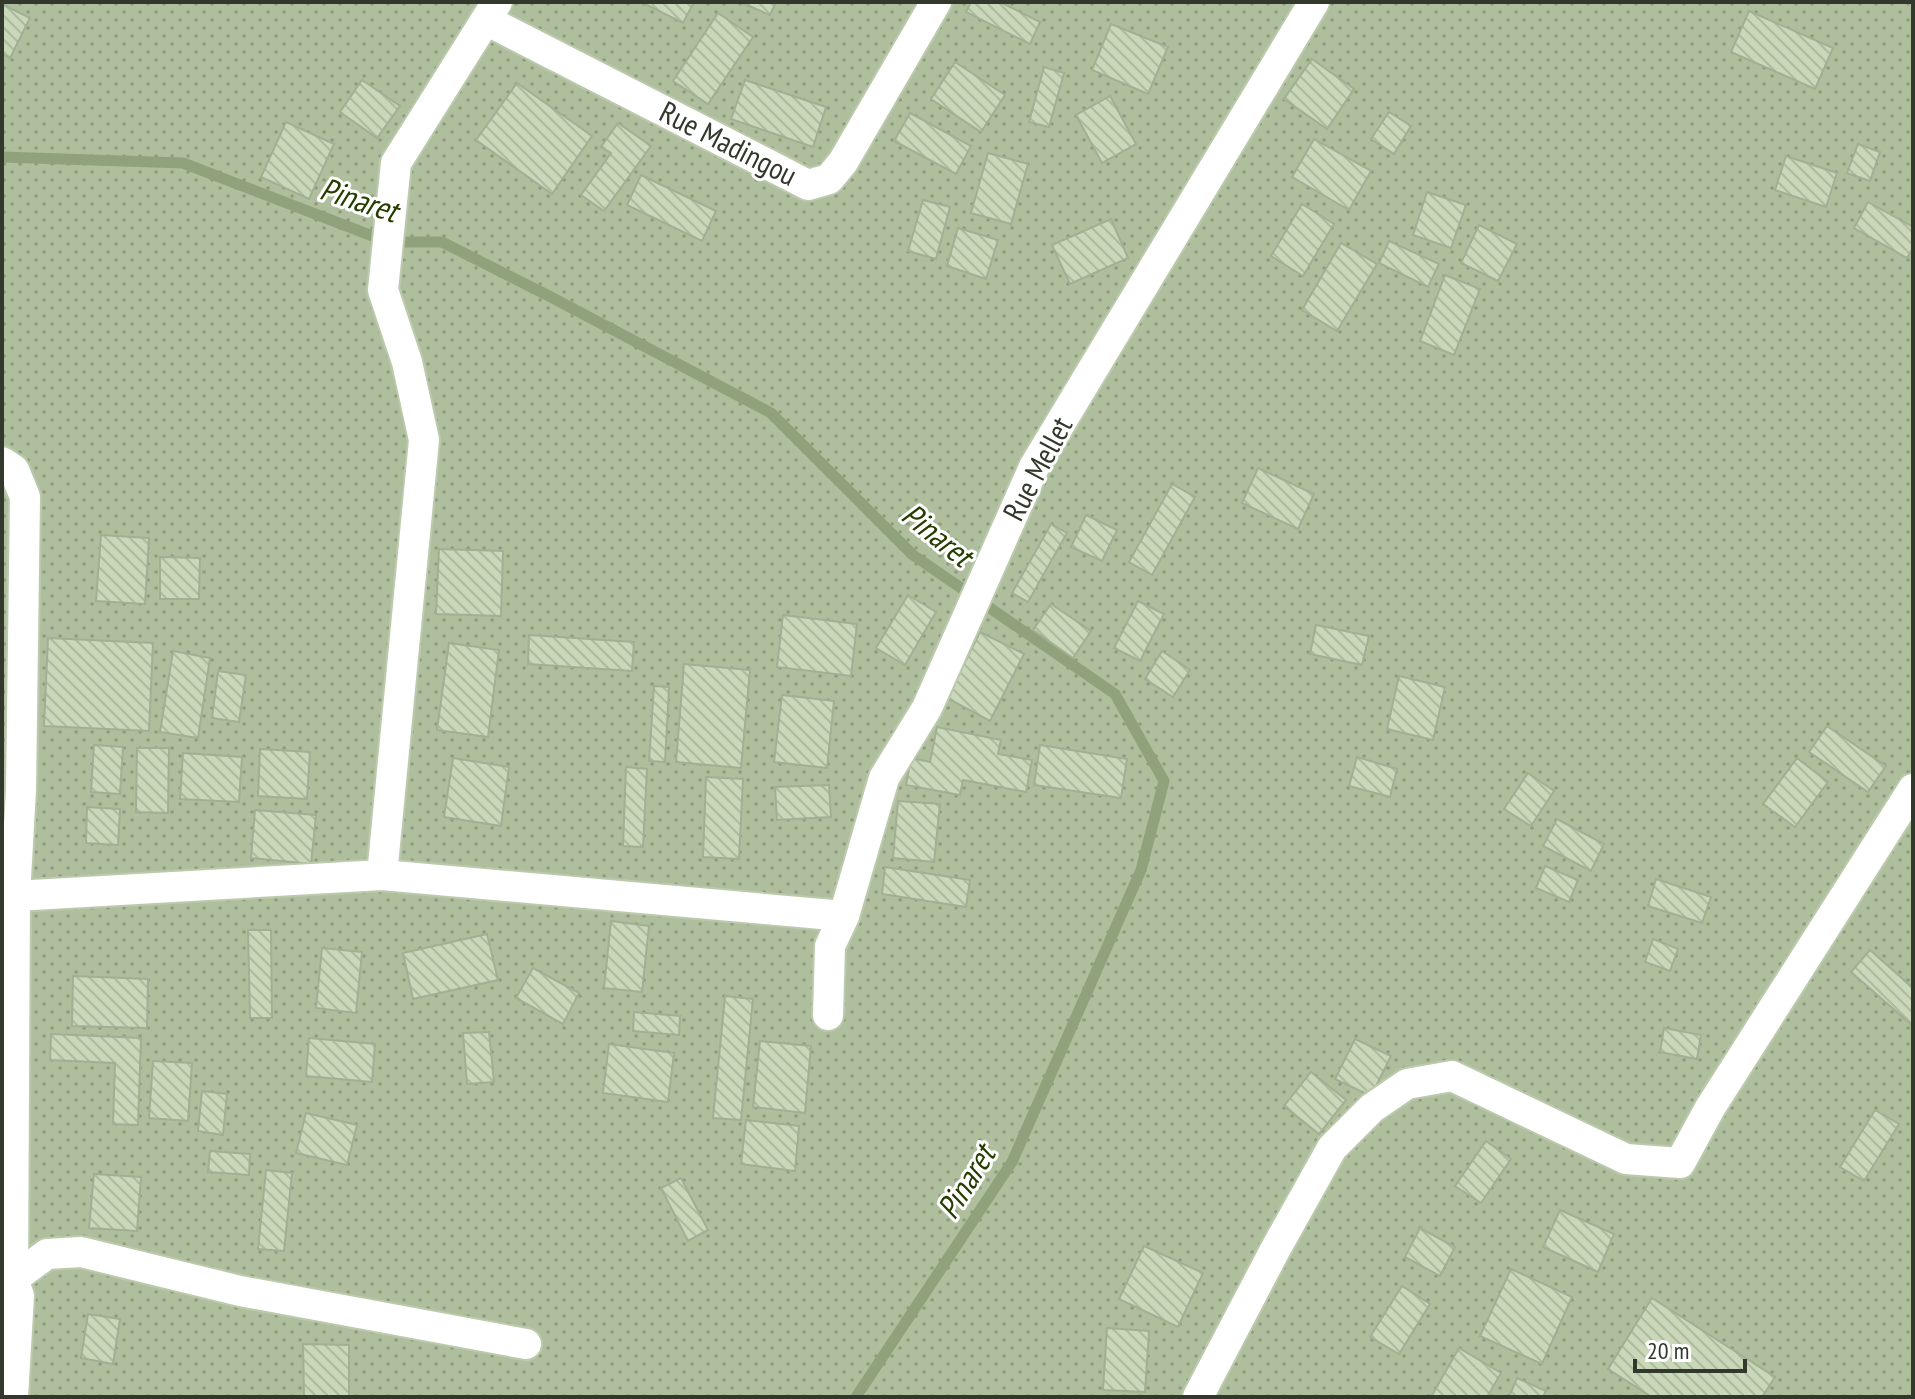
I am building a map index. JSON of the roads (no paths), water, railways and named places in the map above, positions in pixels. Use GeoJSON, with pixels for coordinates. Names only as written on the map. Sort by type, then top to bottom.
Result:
{"type":"FeatureCollection","features":[{"type":"Feature","properties":{"kind":"street","name":"Rue Madingou"},"geometry":{"type":"LineString","coordinates":[[492,11],[808,185],[829,179],[843,162],[936,2]]}},
{"type":"Feature","properties":{"kind":"street","name":"Rue Mellet"},"geometry":{"type":"LineString","coordinates":[[828,1015],[830,946],[844,916],[884,778],[927,708],[1034,467],[1314,2]]}},
{"type":"Feature","properties":{"kind":"street"},"geometry":{"type":"LineString","coordinates":[[382,875],[424,440],[407,362],[383,290],[396,163],[492,11]]}},
{"type":"Feature","properties":{"kind":"street"},"geometry":{"type":"LineString","coordinates":[[2,462],[14,470],[25,497],[21,790],[9,895],[7,1278],[19,1296],[13,1397]]}},
{"type":"Feature","properties":{"kind":"street"},"geometry":{"type":"LineString","coordinates":[[1198,1397],[1332,1148],[1372,1108],[1407,1084],[1452,1076],[1626,1159],[1680,1163],[1710,1108],[1913,789]]}},
{"type":"Feature","properties":{"kind":"street"},"geometry":{"type":"LineString","coordinates":[[9,895],[382,875],[844,916]]}},
{"type":"Feature","properties":{"kind":"street"},"geometry":{"type":"LineString","coordinates":[[7,1278],[47,1254],[81,1252],[240,1291],[526,1344]]}},
{"type":"Feature","properties":{"kind":"waterway","name":"Pinaret"},"geometry":{"type":"LineString","coordinates":[[2,157],[183,163],[388,242],[442,242],[771,413],[913,555],[1115,694],[1164,781],[1141,870],[1012,1162],[856,1397]]}}]}
